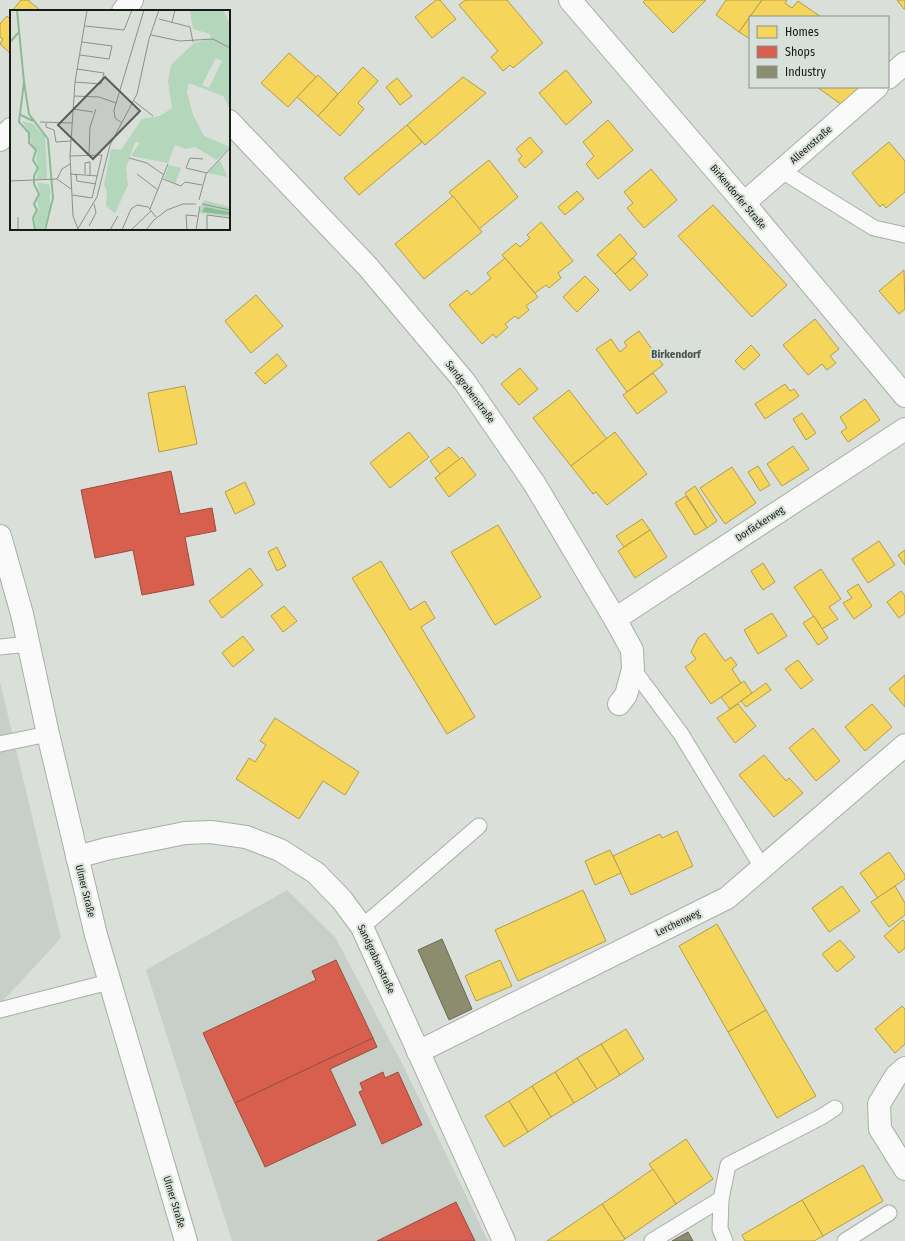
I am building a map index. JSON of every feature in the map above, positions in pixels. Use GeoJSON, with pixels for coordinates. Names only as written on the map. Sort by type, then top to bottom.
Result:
{"type":"FeatureCollection","features":[{"type":"Feature","properties":{"kind":"street","name":"Birkendorfer Straße"},"geometry":{"type":"LineString","coordinates":[[570,0],[744,203],[905,396]]}},
{"type":"Feature","properties":{"kind":"street"},"geometry":{"type":"LineString","coordinates":[[889,77],[905,63]]}},
{"type":"Feature","properties":{"kind":"street","name":"Alleenstraße"},"geometry":{"type":"LineString","coordinates":[[744,203],[876,88]]}},
{"type":"Feature","properties":{"kind":"street","name":"Sandgrabenstraße"},"geometry":{"type":"LineString","coordinates":[[230,122],[368,267],[464,381],[534,483],[632,650],[633,669],[626,695],[620,704]]}},
{"type":"Feature","properties":{"kind":"street"},"geometry":{"type":"LineString","coordinates":[[0,140],[10,130]]}},
{"type":"Feature","properties":{"kind":"street","name":"Dorfäckerweg"},"geometry":{"type":"LineString","coordinates":[[615,619],[905,429]]}},
{"type":"Feature","properties":{"kind":"street","name":"Ulmer Straße"},"geometry":{"type":"LineString","coordinates":[[0,536],[22,614],[77,857],[109,982],[186,1241]]}},
{"type":"Feature","properties":{"kind":"street","name":"Lerchenweg"},"geometry":{"type":"LineString","coordinates":[[418,1052],[727,898],[905,745]]}},
{"type":"Feature","properties":{"kind":"street","name":"Sandgrabenstraße"},"geometry":{"type":"LineString","coordinates":[[77,857],[106,849],[185,832],[211,832],[246,837],[280,850],[316,873],[342,900],[362,927],[504,1241]]}},
{"type":"Feature","properties":{"kind":"street"},"geometry":{"type":"LineString","coordinates":[[905,1068],[896,1076],[879,1104],[880,1128],[905,1169]]}},
{"type":"Feature","properties":{"kind":"lane"},"geometry":{"type":"LineString","coordinates":[[782,171],[874,228],[905,235]]}},
{"type":"Feature","properties":{"kind":"lane"},"geometry":{"type":"LineString","coordinates":[[0,647],[29,644]]}},
{"type":"Feature","properties":{"kind":"lane"},"geometry":{"type":"LineString","coordinates":[[633,669],[681,734],[762,867]]}},
{"type":"Feature","properties":{"kind":"lane"},"geometry":{"type":"LineString","coordinates":[[0,744],[48,734]]}},
{"type":"Feature","properties":{"kind":"lane"},"geometry":{"type":"LineString","coordinates":[[362,927],[479,826]]}},
{"type":"Feature","properties":{"kind":"lane"},"geometry":{"type":"LineString","coordinates":[[0,1010],[109,982]]}},
{"type":"Feature","properties":{"kind":"lane"},"geometry":{"type":"LineString","coordinates":[[725,1241],[720,1229],[721,1199],[728,1165],[824,1116],[836,1108]]}},
{"type":"Feature","properties":{"kind":"lane"},"geometry":{"type":"LineString","coordinates":[[652,1241],[721,1199]]}},
{"type":"Feature","properties":{"kind":"lane"},"geometry":{"type":"LineString","coordinates":[[844,1241],[889,1213]]}},
{"type":"Feature","properties":{"kind":"shaded area"},"geometry":{"type":"Polygon","coordinates":[[[0,682],[61,938],[0,1004],[0,682]]]}},
{"type":"Feature","properties":{"kind":"shaded area"},"geometry":{"type":"Polygon","coordinates":[[[287,890],[335,937],[405,1069],[488,1241],[232,1241],[146,970],[287,890]]]}},
{"type":"Feature","properties":{"kind":"building: Homes"},"geometry":{"type":"Polygon","coordinates":[[[21,0],[28,0],[40,10],[13,10],[21,0]]]}},
{"type":"Feature","properties":{"kind":"building: Homes"},"geometry":{"type":"Polygon","coordinates":[[[436,0],[440,0],[456,19],[432,38],[415,17],[436,0]]]}},
{"type":"Feature","properties":{"kind":"building: Homes"},"geometry":{"type":"Polygon","coordinates":[[[465,0],[507,0],[543,43],[513,68],[510,65],[503,71],[491,57],[498,51],[459,5],[465,0]]]}},
{"type":"Feature","properties":{"kind":"building: Homes"},"geometry":{"type":"Polygon","coordinates":[[[645,0],[706,0],[673,33],[643,2],[645,0]]]}},
{"type":"Feature","properties":{"kind":"building: Homes"},"geometry":{"type":"Polygon","coordinates":[[[726,0],[762,0],[749,16],[739,32],[716,15],[726,0]]]}},
{"type":"Feature","properties":{"kind":"building: Homes"},"geometry":{"type":"Polygon","coordinates":[[[762,0],[787,0],[785,3],[792,8],[798,1],[820,16],[750,16],[762,0]]]}},
{"type":"Feature","properties":{"kind":"building: Homes"},"geometry":{"type":"Polygon","coordinates":[[[897,0],[905,0],[905,9],[904,9],[897,0]]]}},
{"type":"Feature","properties":{"kind":"building: Homes"},"geometry":{"type":"Polygon","coordinates":[[[7,16],[10,19],[10,53],[0,44],[3,39],[0,37],[0,24],[7,16]]]}},
{"type":"Feature","properties":{"kind":"building: Homes"},"geometry":{"type":"Polygon","coordinates":[[[749,18],[749,38],[739,32],[749,18]]]}},
{"type":"Feature","properties":{"kind":"building: Homes"},"geometry":{"type":"Polygon","coordinates":[[[289,53],[316,77],[288,107],[261,83],[289,53]]]}},
{"type":"Feature","properties":{"kind":"building: Homes"},"geometry":{"type":"Polygon","coordinates":[[[363,67],[378,81],[358,103],[364,109],[340,136],[318,116],[363,67]]]}},
{"type":"Feature","properties":{"kind":"building: Homes"},"geometry":{"type":"Polygon","coordinates":[[[566,70],[592,102],[566,125],[539,93],[566,70]]]}},
{"type":"Feature","properties":{"kind":"building: Homes"},"geometry":{"type":"Polygon","coordinates":[[[318,75],[338,94],[318,116],[297,97],[318,75]]]}},
{"type":"Feature","properties":{"kind":"building: Homes"},"geometry":{"type":"Polygon","coordinates":[[[463,77],[486,93],[425,145],[407,125],[463,77]]]}},
{"type":"Feature","properties":{"kind":"building: Homes"},"geometry":{"type":"Polygon","coordinates":[[[397,78],[412,96],[400,105],[386,87],[397,78]]]}},
{"type":"Feature","properties":{"kind":"building: Homes"},"geometry":{"type":"Polygon","coordinates":[[[818,88],[858,88],[845,107],[818,88]]]}},
{"type":"Feature","properties":{"kind":"building: Homes"},"geometry":{"type":"Polygon","coordinates":[[[608,120],[633,150],[598,179],[586,164],[594,156],[583,142],[608,120]]]}},
{"type":"Feature","properties":{"kind":"building: Homes"},"geometry":{"type":"Polygon","coordinates":[[[407,125],[422,142],[359,195],[344,178],[407,125]]]}},
{"type":"Feature","properties":{"kind":"building: Homes"},"geometry":{"type":"Polygon","coordinates":[[[530,137],[543,152],[525,168],[518,160],[522,156],[516,149],[530,137]]]}},
{"type":"Feature","properties":{"kind":"building: Homes"},"geometry":{"type":"Polygon","coordinates":[[[889,142],[905,161],[905,192],[886,208],[883,204],[880,207],[852,173],[889,142]]]}},
{"type":"Feature","properties":{"kind":"building: Homes"},"geometry":{"type":"Polygon","coordinates":[[[489,160],[518,197],[479,229],[449,192],[489,160]]]}},
{"type":"Feature","properties":{"kind":"building: Homes"},"geometry":{"type":"Polygon","coordinates":[[[651,169],[677,200],[644,228],[627,208],[633,203],[624,192],[651,169]]]}},
{"type":"Feature","properties":{"kind":"building: Homes"},"geometry":{"type":"Polygon","coordinates":[[[577,191],[584,199],[565,215],[558,207],[577,191]]]}},
{"type":"Feature","properties":{"kind":"building: Homes"},"geometry":{"type":"Polygon","coordinates":[[[453,196],[482,232],[424,279],[395,244],[453,196]]]}},
{"type":"Feature","properties":{"kind":"building: Homes"},"geometry":{"type":"Polygon","coordinates":[[[713,205],[787,285],[752,317],[678,236],[713,205]]]}},
{"type":"Feature","properties":{"kind":"building: Homes"},"geometry":{"type":"Polygon","coordinates":[[[541,222],[573,261],[558,273],[561,278],[549,288],[546,285],[535,293],[502,255],[516,243],[520,247],[530,238],[527,235],[541,222]]]}},
{"type":"Feature","properties":{"kind":"building: Homes"},"geometry":{"type":"Polygon","coordinates":[[[620,234],[637,254],[615,274],[597,255],[620,234]]]}},
{"type":"Feature","properties":{"kind":"building: Homes"},"geometry":{"type":"Polygon","coordinates":[[[505,258],[538,297],[526,306],[529,310],[518,319],[515,316],[505,324],[508,327],[496,338],[493,334],[482,344],[449,305],[467,290],[471,295],[491,278],[487,273],[505,258]]]}},
{"type":"Feature","properties":{"kind":"building: Homes"},"geometry":{"type":"Polygon","coordinates":[[[633,258],[648,275],[630,291],[615,274],[633,258]]]}},
{"type":"Feature","properties":{"kind":"building: Homes"},"geometry":{"type":"Polygon","coordinates":[[[904,270],[905,309],[899,314],[879,291],[904,270]]]}},
{"type":"Feature","properties":{"kind":"building: Homes"},"geometry":{"type":"Polygon","coordinates":[[[585,276],[599,290],[577,312],[563,297],[585,276]]]}},
{"type":"Feature","properties":{"kind":"building: Homes"},"geometry":{"type":"Polygon","coordinates":[[[256,295],[283,326],[251,353],[225,321],[256,295]]]}},
{"type":"Feature","properties":{"kind":"building: Homes"},"geometry":{"type":"Polygon","coordinates":[[[815,319],[839,349],[830,356],[836,363],[827,370],[822,364],[808,375],[783,345],[815,319]]]}},
{"type":"Feature","properties":{"kind":"building: Homes"},"geometry":{"type":"Polygon","coordinates":[[[639,331],[663,365],[627,392],[596,349],[611,339],[620,352],[627,346],[624,342],[639,331]]]}},
{"type":"Feature","properties":{"kind":"building: Homes"},"geometry":{"type":"Polygon","coordinates":[[[751,345],[760,355],[744,370],[735,361],[751,345]]]}},
{"type":"Feature","properties":{"kind":"building: Homes"},"geometry":{"type":"Polygon","coordinates":[[[277,354],[287,366],[265,384],[255,373],[277,354]]]}},
{"type":"Feature","properties":{"kind":"building: Homes"},"geometry":{"type":"Polygon","coordinates":[[[520,368],[538,389],[519,405],[501,384],[520,368]]]}},
{"type":"Feature","properties":{"kind":"building: Homes"},"geometry":{"type":"Polygon","coordinates":[[[653,373],[667,392],[637,414],[623,395],[653,373]]]}},
{"type":"Feature","properties":{"kind":"building: Homes"},"geometry":{"type":"Polygon","coordinates":[[[785,384],[790,391],[794,389],[799,396],[765,419],[755,404],[785,384]]]}},
{"type":"Feature","properties":{"kind":"building: Homes"},"geometry":{"type":"Polygon","coordinates":[[[185,386],[197,444],[159,452],[148,393],[185,386]]]}},
{"type":"Feature","properties":{"kind":"building: Homes"},"geometry":{"type":"Polygon","coordinates":[[[569,390],[607,439],[571,466],[533,418],[569,390]]]}},
{"type":"Feature","properties":{"kind":"building: Homes"},"geometry":{"type":"Polygon","coordinates":[[[865,399],[880,420],[848,442],[841,432],[847,428],[840,417],[865,399]]]}},
{"type":"Feature","properties":{"kind":"building: Homes"},"geometry":{"type":"Polygon","coordinates":[[[802,413],[816,433],[806,440],[793,419],[802,413]]]}},
{"type":"Feature","properties":{"kind":"building: Homes"},"geometry":{"type":"Polygon","coordinates":[[[409,432],[429,457],[390,488],[370,463],[409,432]]]}},
{"type":"Feature","properties":{"kind":"building: Homes"},"geometry":{"type":"Polygon","coordinates":[[[615,432],[647,474],[607,505],[596,492],[593,494],[571,466],[615,432]]]}},
{"type":"Feature","properties":{"kind":"building: Homes"},"geometry":{"type":"Polygon","coordinates":[[[793,446],[809,469],[782,486],[767,464],[793,446]]]}},
{"type":"Feature","properties":{"kind":"building: Homes"},"geometry":{"type":"Polygon","coordinates":[[[449,447],[460,459],[440,474],[430,461],[449,447]]]}},
{"type":"Feature","properties":{"kind":"building: Homes"},"geometry":{"type":"Polygon","coordinates":[[[462,457],[476,475],[449,497],[435,478],[462,457]]]}},
{"type":"Feature","properties":{"kind":"building: Homes"},"geometry":{"type":"Polygon","coordinates":[[[758,466],[770,485],[760,491],[748,472],[758,466]]]}},
{"type":"Feature","properties":{"kind":"building: Homes"},"geometry":{"type":"Polygon","coordinates":[[[732,467],[756,503],[725,524],[700,488],[732,467]]]}},
{"type":"Feature","properties":{"kind":"building: Homes"},"geometry":{"type":"Polygon","coordinates":[[[245,482],[255,504],[235,514],[225,492],[245,482]]]}},
{"type":"Feature","properties":{"kind":"building: Homes"},"geometry":{"type":"Polygon","coordinates":[[[695,486],[717,521],[707,528],[685,493],[695,486]]]}},
{"type":"Feature","properties":{"kind":"building: Homes"},"geometry":{"type":"Polygon","coordinates":[[[686,496],[707,528],[695,535],[675,503],[686,496]]]}},
{"type":"Feature","properties":{"kind":"building: Homes"},"geometry":{"type":"Polygon","coordinates":[[[642,519],[650,530],[624,547],[616,536],[642,519]]]}},
{"type":"Feature","properties":{"kind":"building: Homes"},"geometry":{"type":"Polygon","coordinates":[[[498,525],[541,597],[495,625],[451,552],[498,525]]]}},
{"type":"Feature","properties":{"kind":"building: Homes"},"geometry":{"type":"Polygon","coordinates":[[[650,530],[667,557],[635,578],[618,551],[650,530]]]}},
{"type":"Feature","properties":{"kind":"building: Homes"},"geometry":{"type":"Polygon","coordinates":[[[879,541],[895,565],[868,583],[852,559],[879,541]]]}},
{"type":"Feature","properties":{"kind":"building: Homes"},"geometry":{"type":"Polygon","coordinates":[[[277,547],[286,566],[277,571],[268,552],[277,547]]]}},
{"type":"Feature","properties":{"kind":"building: Homes"},"geometry":{"type":"Polygon","coordinates":[[[905,550],[905,565],[898,555],[905,550]]]}},
{"type":"Feature","properties":{"kind":"building: Homes"},"geometry":{"type":"Polygon","coordinates":[[[381,561],[410,610],[425,601],[435,618],[421,627],[475,717],[447,734],[352,578],[381,561]]]}},
{"type":"Feature","properties":{"kind":"building: Homes"},"geometry":{"type":"Polygon","coordinates":[[[763,563],[775,582],[763,590],[751,571],[763,563]]]}},
{"type":"Feature","properties":{"kind":"building: Homes"},"geometry":{"type":"Polygon","coordinates":[[[250,568],[263,585],[222,618],[209,601],[250,568]]]}},
{"type":"Feature","properties":{"kind":"building: Homes"},"geometry":{"type":"Polygon","coordinates":[[[821,569],[841,599],[829,607],[838,619],[822,629],[794,587],[821,569]]]}},
{"type":"Feature","properties":{"kind":"building: Homes"},"geometry":{"type":"Polygon","coordinates":[[[858,584],[872,606],[854,619],[843,603],[852,598],[847,591],[858,584]]]}},
{"type":"Feature","properties":{"kind":"building: Homes"},"geometry":{"type":"Polygon","coordinates":[[[901,591],[905,596],[905,613],[899,618],[887,602],[901,591]]]}},
{"type":"Feature","properties":{"kind":"building: Homes"},"geometry":{"type":"Polygon","coordinates":[[[284,606],[297,621],[283,632],[271,616],[284,606]]]}},
{"type":"Feature","properties":{"kind":"building: Homes"},"geometry":{"type":"Polygon","coordinates":[[[772,613],[787,636],[758,654],[744,630],[772,613]]]}},
{"type":"Feature","properties":{"kind":"building: Homes"},"geometry":{"type":"Polygon","coordinates":[[[814,616],[828,638],[818,645],[803,623],[814,616]]]}},
{"type":"Feature","properties":{"kind":"building: Homes"},"geometry":{"type":"Polygon","coordinates":[[[705,633],[725,661],[731,657],[737,665],[732,669],[741,683],[711,704],[685,667],[696,659],[691,652],[698,638],[705,633]]]}},
{"type":"Feature","properties":{"kind":"building: Homes"},"geometry":{"type":"Polygon","coordinates":[[[243,636],[254,650],[233,667],[222,653],[243,636]]]}},
{"type":"Feature","properties":{"kind":"building: Homes"},"geometry":{"type":"Polygon","coordinates":[[[798,660],[813,680],[801,689],[785,669],[798,660]]]}},
{"type":"Feature","properties":{"kind":"building: Homes"},"geometry":{"type":"Polygon","coordinates":[[[905,675],[905,707],[889,689],[905,675]]]}},
{"type":"Feature","properties":{"kind":"building: Homes"},"geometry":{"type":"Polygon","coordinates":[[[744,681],[752,693],[730,709],[721,697],[744,681]]]}},
{"type":"Feature","properties":{"kind":"building: Homes"},"geometry":{"type":"Polygon","coordinates":[[[766,683],[771,690],[746,707],[741,701],[766,683]]]}},
{"type":"Feature","properties":{"kind":"building: Homes"},"geometry":{"type":"Polygon","coordinates":[[[738,704],[756,726],[735,743],[717,718],[738,704]]]}},
{"type":"Feature","properties":{"kind":"building: Homes"},"geometry":{"type":"Polygon","coordinates":[[[872,704],[892,727],[865,751],[845,727],[872,704]]]}},
{"type":"Feature","properties":{"kind":"building: Homes"},"geometry":{"type":"Polygon","coordinates":[[[275,718],[359,772],[345,795],[323,781],[299,819],[236,779],[249,758],[255,762],[266,745],[260,741],[275,718]]]}},
{"type":"Feature","properties":{"kind":"building: Homes"},"geometry":{"type":"Polygon","coordinates":[[[813,728],[840,761],[816,781],[789,748],[813,728]]]}},
{"type":"Feature","properties":{"kind":"building: Homes"},"geometry":{"type":"Polygon","coordinates":[[[764,755],[786,781],[789,778],[803,793],[774,817],[739,775],[764,755]]]}},
{"type":"Feature","properties":{"kind":"building: Homes"},"geometry":{"type":"Polygon","coordinates":[[[677,831],[693,866],[631,895],[613,856],[660,834],[662,838],[677,831]]]}},
{"type":"Feature","properties":{"kind":"building: Homes"},"geometry":{"type":"Polygon","coordinates":[[[610,850],[621,873],[595,885],[585,861],[610,850]]]}},
{"type":"Feature","properties":{"kind":"building: Homes"},"geometry":{"type":"Polygon","coordinates":[[[889,852],[905,875],[905,879],[878,898],[860,873],[889,852]]]}},
{"type":"Feature","properties":{"kind":"building: Homes"},"geometry":{"type":"Polygon","coordinates":[[[842,886],[860,911],[829,932],[812,908],[842,886]]]}},
{"type":"Feature","properties":{"kind":"building: Homes"},"geometry":{"type":"Polygon","coordinates":[[[895,886],[905,903],[905,915],[889,927],[871,902],[895,886]]]}},
{"type":"Feature","properties":{"kind":"building: Homes"},"geometry":{"type":"Polygon","coordinates":[[[583,890],[606,941],[518,981],[495,930],[583,890]]]}},
{"type":"Feature","properties":{"kind":"building: Homes"},"geometry":{"type":"Polygon","coordinates":[[[903,920],[905,922],[905,948],[899,953],[884,936],[903,920]]]}},
{"type":"Feature","properties":{"kind":"building: Homes"},"geometry":{"type":"Polygon","coordinates":[[[717,924],[766,1010],[728,1032],[679,946],[717,924]]]}},
{"type":"Feature","properties":{"kind":"building: Homes"},"geometry":{"type":"Polygon","coordinates":[[[840,940],[855,957],[837,972],[822,954],[840,940]]]}},
{"type":"Feature","properties":{"kind":"building: Homes"},"geometry":{"type":"Polygon","coordinates":[[[500,960],[512,986],[476,1001],[465,976],[500,960]]]}},
{"type":"Feature","properties":{"kind":"building: Homes"},"geometry":{"type":"Polygon","coordinates":[[[902,1006],[905,1009],[905,1044],[895,1053],[875,1029],[902,1006]]]}},
{"type":"Feature","properties":{"kind":"building: Homes"},"geometry":{"type":"Polygon","coordinates":[[[766,1010],[816,1096],[777,1118],[728,1032],[766,1010]]]}},
{"type":"Feature","properties":{"kind":"building: Homes"},"geometry":{"type":"Polygon","coordinates":[[[626,1029],[644,1059],[620,1075],[601,1044],[626,1029]]]}},
{"type":"Feature","properties":{"kind":"building: Homes"},"geometry":{"type":"Polygon","coordinates":[[[601,1044],[620,1075],[597,1089],[577,1058],[601,1044]]]}},
{"type":"Feature","properties":{"kind":"building: Homes"},"geometry":{"type":"Polygon","coordinates":[[[577,1058],[597,1089],[574,1103],[555,1072],[577,1058]]]}},
{"type":"Feature","properties":{"kind":"building: Homes"},"geometry":{"type":"Polygon","coordinates":[[[555,1072],[574,1103],[551,1117],[532,1086],[555,1072]]]}},
{"type":"Feature","properties":{"kind":"building: Homes"},"geometry":{"type":"Polygon","coordinates":[[[532,1086],[551,1117],[528,1132],[509,1101],[532,1086]]]}},
{"type":"Feature","properties":{"kind":"building: Homes"},"geometry":{"type":"Polygon","coordinates":[[[509,1101],[528,1132],[504,1147],[485,1116],[509,1101]]]}},
{"type":"Feature","properties":{"kind":"building: Homes"},"geometry":{"type":"Polygon","coordinates":[[[686,1139],[713,1179],[676,1204],[649,1164],[686,1139]]]}},
{"type":"Feature","properties":{"kind":"building: Homes"},"geometry":{"type":"Polygon","coordinates":[[[863,1165],[883,1201],[823,1236],[802,1200],[863,1165]]]}},
{"type":"Feature","properties":{"kind":"building: Homes"},"geometry":{"type":"Polygon","coordinates":[[[653,1169],[676,1204],[625,1239],[602,1204],[653,1169]]]}},
{"type":"Feature","properties":{"kind":"building: Homes"},"geometry":{"type":"Polygon","coordinates":[[[802,1200],[823,1236],[814,1241],[745,1241],[742,1235],[802,1200]]]}},
{"type":"Feature","properties":{"kind":"building: Homes"},"geometry":{"type":"Polygon","coordinates":[[[602,1204],[625,1239],[622,1241],[547,1241],[602,1204]]]}},
{"type":"Feature","properties":{"kind":"building: Shops"},"geometry":{"type":"Polygon","coordinates":[[[171,471],[180,514],[212,508],[216,531],[185,537],[194,585],[142,595],[133,550],[95,558],[81,490],[171,471]]]}},
{"type":"Feature","properties":{"kind":"building: Shops"},"geometry":{"type":"Polygon","coordinates":[[[336,960],[373,1038],[235,1103],[203,1033],[316,980],[312,971],[336,960]]]}},
{"type":"Feature","properties":{"kind":"building: Shops"},"geometry":{"type":"Polygon","coordinates":[[[373,1038],[377,1047],[330,1069],[356,1125],[265,1167],[235,1103],[373,1038]]]}},
{"type":"Feature","properties":{"kind":"building: Shops"},"geometry":{"type":"Polygon","coordinates":[[[383,1072],[385,1078],[398,1072],[422,1125],[382,1144],[359,1092],[363,1090],[360,1083],[383,1072]]]}},
{"type":"Feature","properties":{"kind":"building: Shops"},"geometry":{"type":"Polygon","coordinates":[[[456,1202],[475,1241],[377,1241],[456,1202]]]}},
{"type":"Feature","properties":{"kind":"building: Industry"},"geometry":{"type":"Polygon","coordinates":[[[442,939],[472,1009],[449,1020],[418,950],[442,939]]]}},
{"type":"Feature","properties":{"kind":"building: Industry"},"geometry":{"type":"Polygon","coordinates":[[[688,1232],[693,1241],[672,1241],[688,1232]]]}},
{"type":"Feature","properties":{"kind":"district","name":"Birkendorf"},"geometry":{"type":"Point","coordinates":[676,354]}}]}
